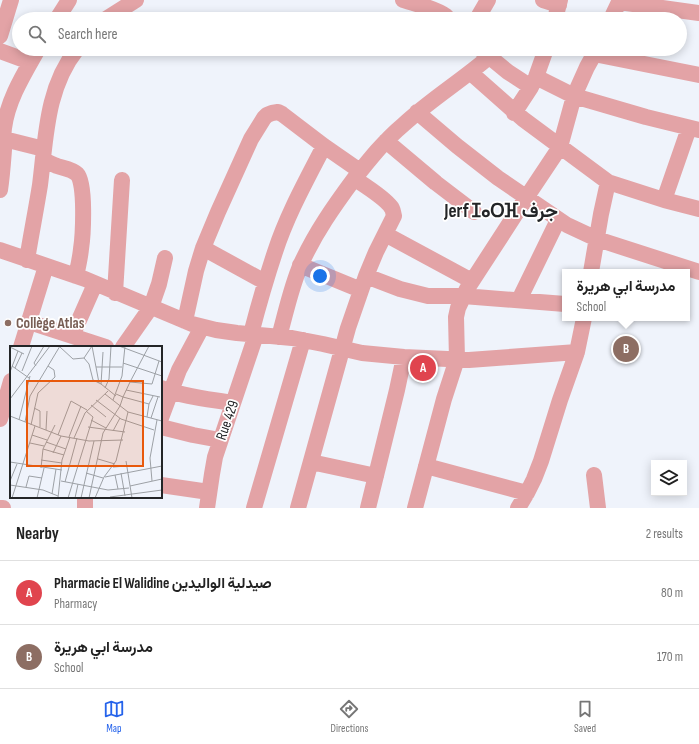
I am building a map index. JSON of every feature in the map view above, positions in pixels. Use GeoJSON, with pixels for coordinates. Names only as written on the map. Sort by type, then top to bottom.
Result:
{"type":"FeatureCollection","features":[{"type":"Feature","properties":{"kind":"street"},"geometry":{"type":"LineString","coordinates":[[0,36],[11,0]]}},
{"type":"Feature","properties":{"kind":"street"},"geometry":{"type":"LineString","coordinates":[[62,12],[70,0]]}},
{"type":"Feature","properties":{"kind":"street"},"geometry":{"type":"LineString","coordinates":[[117,12],[136,0]]}},
{"type":"Feature","properties":{"kind":"street"},"geometry":{"type":"LineString","coordinates":[[404,0],[440,11],[448,0]]}},
{"type":"Feature","properties":{"kind":"street"},"geometry":{"type":"LineString","coordinates":[[481,12],[488,0]]}},
{"type":"Feature","properties":{"kind":"street"},"geometry":{"type":"LineString","coordinates":[[543,0],[558,8]]}},
{"type":"Feature","properties":{"kind":"street"},"geometry":{"type":"LineString","coordinates":[[614,12],[620,1],[699,13]]}},
{"type":"Feature","properties":{"kind":"street"},"geometry":{"type":"LineString","coordinates":[[0,51],[12,52]]}},
{"type":"Feature","properties":{"kind":"street"},"geometry":{"type":"LineString","coordinates":[[0,190],[2,177],[2,139],[10,104],[33,56]]}},
{"type":"Feature","properties":{"kind":"street"},"geometry":{"type":"LineString","coordinates":[[27,260],[35,215],[48,115],[58,81],[71,56]]}},
{"type":"Feature","properties":{"kind":"street"},"geometry":{"type":"LineString","coordinates":[[279,337],[292,288],[300,265],[319,228],[331,210],[386,141],[417,112],[445,90],[471,73],[482,56]]}},
{"type":"Feature","properties":{"kind":"street"},"geometry":{"type":"LineString","coordinates":[[488,56],[508,72],[534,82],[574,96],[694,129],[664,200]]}},
{"type":"Feature","properties":{"kind":"street"},"geometry":{"type":"LineString","coordinates":[[514,113],[534,82],[543,56]]}},
{"type":"Feature","properties":{"kind":"street"},"geometry":{"type":"LineString","coordinates":[[414,508],[444,399],[457,359],[456,317],[458,308],[472,281],[560,147],[574,96],[593,56]]}},
{"type":"Feature","properties":{"kind":"street"},"geometry":{"type":"LineString","coordinates":[[617,56],[699,75]]}},
{"type":"Feature","properties":{"kind":"street"},"geometry":{"type":"LineString","coordinates":[[471,73],[514,113],[608,182],[664,200],[699,209]]}},
{"type":"Feature","properties":{"kind":"street"},"geometry":{"type":"LineString","coordinates":[[185,321],[196,271],[203,248],[251,139],[267,115],[278,112],[282,114],[324,146],[358,175],[392,208],[394,216],[363,283],[348,328],[298,508]]}},
{"type":"Feature","properties":{"kind":"street"},"geometry":{"type":"LineString","coordinates":[[417,112],[498,178],[558,220],[597,239],[690,269]]}},
{"type":"Feature","properties":{"kind":"street"},"geometry":{"type":"LineString","coordinates":[[2,139],[43,154],[77,174],[80,179],[83,197],[83,229],[76,276]]}},
{"type":"Feature","properties":{"kind":"street"},"geometry":{"type":"LineString","coordinates":[[386,141],[436,183],[474,212]]}},
{"type":"Feature","properties":{"kind":"street","name":"Rue 429"},"geometry":{"type":"LineString","coordinates":[[207,508],[215,457],[254,334],[265,282],[275,251],[293,206],[324,146]]}},
{"type":"Feature","properties":{"kind":"street"},"geometry":{"type":"LineString","coordinates":[[115,293],[122,180]]}},
{"type":"Feature","properties":{"kind":"street"},"geometry":{"type":"LineString","coordinates":[[592,269],[608,182]]}},
{"type":"Feature","properties":{"kind":"street"},"geometry":{"type":"LineString","coordinates":[[518,300],[558,220]]}},
{"type":"Feature","properties":{"kind":"street"},"geometry":{"type":"LineString","coordinates":[[385,234],[472,281]]}},
{"type":"Feature","properties":{"kind":"street"},"geometry":{"type":"LineString","coordinates":[[203,248],[265,282]]}},
{"type":"Feature","properties":{"kind":"street"},"geometry":{"type":"LineString","coordinates":[[0,250],[76,276],[202,327],[237,333],[303,340],[362,354],[404,357],[484,359],[577,352]]}},
{"type":"Feature","properties":{"kind":"street"},"geometry":{"type":"LineString","coordinates":[[124,346],[151,307],[159,284],[165,258]]}},
{"type":"Feature","properties":{"kind":"street"},"geometry":{"type":"LineString","coordinates":[[300,265],[363,283],[416,293],[562,304]]}},
{"type":"Feature","properties":{"kind":"street"},"geometry":{"type":"LineString","coordinates":[[21,346],[46,266]]}},
{"type":"Feature","properties":{"kind":"street"},"geometry":{"type":"LineString","coordinates":[[72,336],[95,284]]}},
{"type":"Feature","properties":{"kind":"street"},"geometry":{"type":"LineString","coordinates":[[518,508],[534,479],[541,461],[577,352],[583,321]]}},
{"type":"Feature","properties":{"kind":"street"},"geometry":{"type":"LineString","coordinates":[[29,322],[103,346]]}},
{"type":"Feature","properties":{"kind":"street"},"geometry":{"type":"LineString","coordinates":[[162,412],[166,390],[179,370],[202,327]]}},
{"type":"Feature","properties":{"kind":"street"},"geometry":{"type":"LineString","coordinates":[[254,508],[303,340]]}},
{"type":"Feature","properties":{"kind":"street"},"geometry":{"type":"LineString","coordinates":[[368,508],[404,357]]}},
{"type":"Feature","properties":{"kind":"street"},"geometry":{"type":"LineString","coordinates":[[0,419],[10,384]]}},
{"type":"Feature","properties":{"kind":"street"},"geometry":{"type":"LineString","coordinates":[[166,390],[193,397],[233,403]]}},
{"type":"Feature","properties":{"kind":"street"},"geometry":{"type":"LineString","coordinates":[[162,427],[220,440]]}},
{"type":"Feature","properties":{"kind":"street"},"geometry":{"type":"LineString","coordinates":[[311,462],[376,476]]}},
{"type":"Feature","properties":{"kind":"street"},"geometry":{"type":"LineString","coordinates":[[426,466],[527,493]]}},
{"type":"Feature","properties":{"kind":"street"},"geometry":{"type":"LineString","coordinates":[[594,475],[594,508]]}},
{"type":"Feature","properties":{"kind":"street"},"geometry":{"type":"LineString","coordinates":[[162,484],[209,492]]}},
{"type":"Feature","properties":{"kind":"place","name":"Collège Atlas"},"geometry":{"type":"Point","coordinates":[8,323]}},
{"type":"Feature","properties":{"kind":"place","name":"مدرسة ابي هريرة"},"geometry":{"type":"Point","coordinates":[626,349]}},
{"type":"Feature","properties":{"kind":"place","name":"Pharmacie El Walidine صيدلية الواليدين"},"geometry":{"type":"Point","coordinates":[423,368]}},
{"type":"Feature","properties":{"kind":"district","name":"Jerf ⵊⴰⵔⴼ جرف"},"geometry":{"type":"Point","coordinates":[501,210]}}]}
